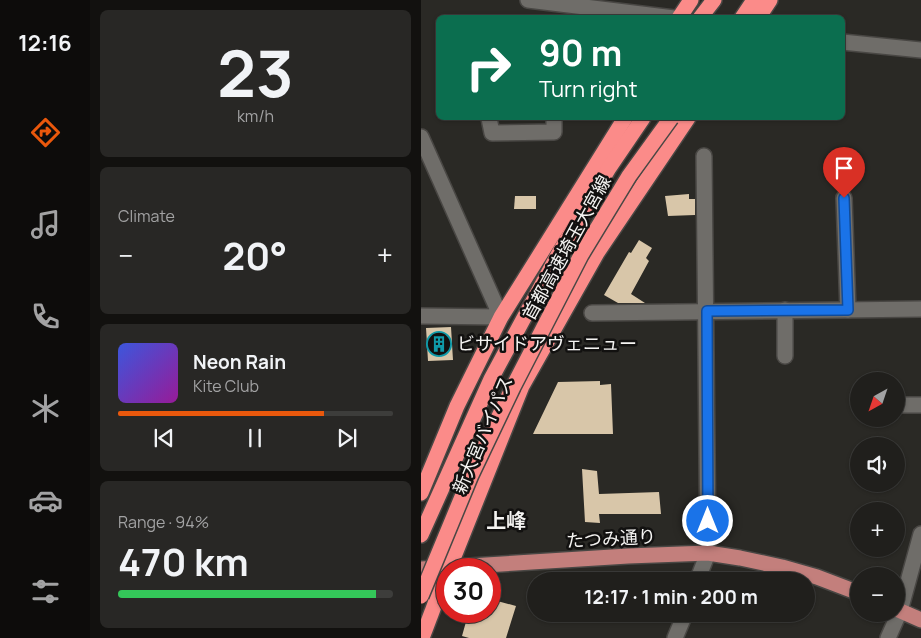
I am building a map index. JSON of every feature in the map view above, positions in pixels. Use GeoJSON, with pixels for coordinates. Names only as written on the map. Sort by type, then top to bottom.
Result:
{"type":"FeatureCollection","features":[{"type":"Feature","properties":{"kind":"highway"},"geometry":{"type":"LineString","coordinates":[[682,15],[691,0]]}},
{"type":"Feature","properties":{"kind":"highway"},"geometry":{"type":"LineString","coordinates":[[706,15],[714,0]]}},
{"type":"Feature","properties":{"kind":"highway"},"geometry":{"type":"LineString","coordinates":[[706,15],[723,0]]}},
{"type":"Feature","properties":{"kind":"highway"},"geometry":{"type":"LineString","coordinates":[[744,15],[754,0]]}},
{"type":"Feature","properties":{"kind":"highway"},"geometry":{"type":"LineString","coordinates":[[760,15],[771,0]]}},
{"type":"Feature","properties":{"kind":"highway","name":"新大宮バイパス"},"geometry":{"type":"LineString","coordinates":[[421,493],[457,406],[501,317],[624,120]]}},
{"type":"Feature","properties":{"kind":"highway","name":"首都高速埼玉大宮線"},"geometry":{"type":"LineString","coordinates":[[421,535],[491,379],[559,253],[609,168],[642,120]]}},
{"type":"Feature","properties":{"kind":"highway","name":"首都高速埼玉大宮線"},"geometry":{"type":"LineString","coordinates":[[421,596],[471,475],[513,387],[581,256],[629,176],[670,120]]}},
{"type":"Feature","properties":{"kind":"highway","name":"新大宮バイパス"},"geometry":{"type":"LineString","coordinates":[[452,558],[522,386],[597,254],[687,120]]}},
{"type":"Feature","properties":{"kind":"highway","name":"新大宮バイパス"},"geometry":{"type":"LineString","coordinates":[[422,638],[436,601]]}},
{"type":"Feature","properties":{"kind":"main road","name":"たつみ通り"},"geometry":{"type":"LineString","coordinates":[[501,565],[628,556],[708,553],[783,567],[850,590]]}},
{"type":"Feature","properties":{"kind":"main road","name":"たつみ通り"},"geometry":{"type":"LineString","coordinates":[[421,569],[436,569]]}},
{"type":"Feature","properties":{"kind":"main road"},"geometry":{"type":"LineString","coordinates":[[905,613],[921,620]]}},
{"type":"Feature","properties":{"kind":"street"},"geometry":{"type":"LineString","coordinates":[[528,0],[553,10],[629,15]]}},
{"type":"Feature","properties":{"kind":"street"},"geometry":{"type":"LineString","coordinates":[[845,42],[921,50]]}},
{"type":"Feature","properties":{"kind":"street"},"geometry":{"type":"LineString","coordinates":[[489,120],[492,133],[501,133],[554,132],[554,120]]}},
{"type":"Feature","properties":{"kind":"street"},"geometry":{"type":"LineString","coordinates":[[421,137],[501,317],[421,316]]}},
{"type":"Feature","properties":{"kind":"street"},"geometry":{"type":"LineString","coordinates":[[701,572],[708,553],[704,156]]}},
{"type":"Feature","properties":{"kind":"street"},"geometry":{"type":"LineString","coordinates":[[844,198],[848,310]]}},
{"type":"Feature","properties":{"kind":"street"},"geometry":{"type":"LineString","coordinates":[[593,313],[921,309]]}},
{"type":"Feature","properties":{"kind":"street"},"geometry":{"type":"LineString","coordinates":[[785,310],[785,356]]}},
{"type":"Feature","properties":{"kind":"street"},"geometry":{"type":"LineString","coordinates":[[905,405],[921,405]]}},
{"type":"Feature","properties":{"kind":"street"},"geometry":{"type":"LineString","coordinates":[[905,587],[921,534]]}},
{"type":"Feature","properties":{"kind":"street"},"geometry":{"type":"LineString","coordinates":[[675,638],[682,622]]}},
{"type":"Feature","properties":{"kind":"street"},"geometry":{"type":"LineString","coordinates":[[888,638],[894,622]]}},
{"type":"Feature","properties":{"kind":"building"},"geometry":{"type":"Polygon","coordinates":[[[689,194],[689,199],[695,199],[695,215],[668,216],[665,196],[689,194]]]}},
{"type":"Feature","properties":{"kind":"building"},"geometry":{"type":"Polygon","coordinates":[[[515,196],[536,196],[536,209],[514,209],[515,196]]]}},
{"type":"Feature","properties":{"kind":"building"},"geometry":{"type":"Polygon","coordinates":[[[639,240],[652,248],[646,258],[649,261],[631,294],[645,303],[618,303],[604,295],[629,252],[631,253],[639,240]]]}},
{"type":"Feature","properties":{"kind":"building","name":"ビサイドアヴェニュー"},"geometry":{"type":"Polygon","coordinates":[[[451,327],[453,360],[428,361],[426,328],[451,327]]]}},
{"type":"Feature","properties":{"kind":"building"},"geometry":{"type":"Polygon","coordinates":[[[600,381],[600,385],[611,384],[613,434],[533,434],[558,382],[600,381]]]}},
{"type":"Feature","properties":{"kind":"building"},"geometry":{"type":"Polygon","coordinates":[[[582,469],[597,471],[599,494],[659,492],[661,514],[599,514],[600,523],[585,522],[582,469]]]}},
{"type":"Feature","properties":{"kind":"building"},"geometry":{"type":"Polygon","coordinates":[[[501,602],[516,606],[506,638],[469,638],[462,636],[466,623],[501,623],[501,602]]]}},
{"type":"Feature","properties":{"kind":"place","name":"ビサイドアヴェニュー"},"geometry":{"type":"Point","coordinates":[439,344]}},
{"type":"Feature","properties":{"kind":"district","name":"上峰"},"geometry":{"type":"Point","coordinates":[506,521]}},
{"type":"Feature","properties":{"kind":"route"},"geometry":{"type":"LineString","coordinates":[[708,521],[707,311],[848,310],[844,198]]}}]}
